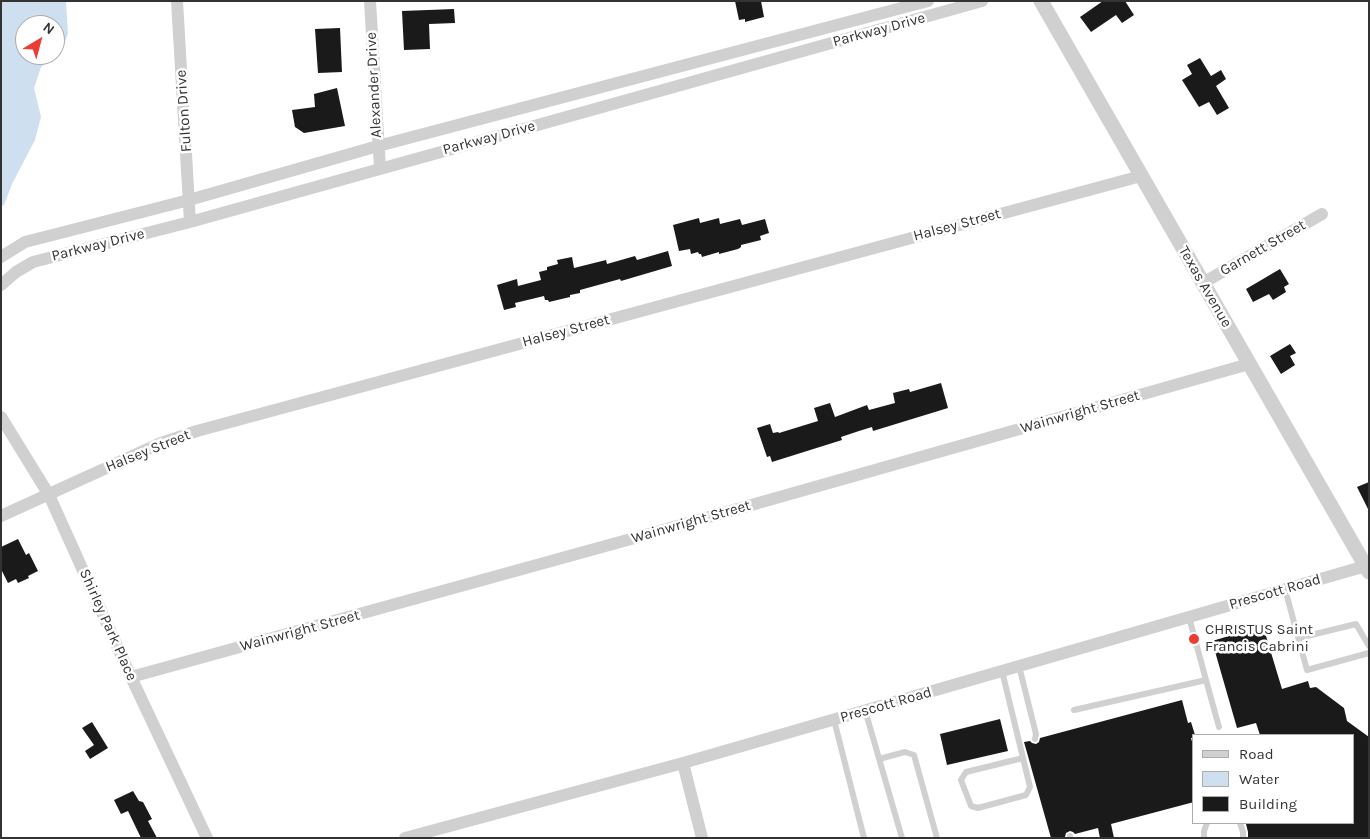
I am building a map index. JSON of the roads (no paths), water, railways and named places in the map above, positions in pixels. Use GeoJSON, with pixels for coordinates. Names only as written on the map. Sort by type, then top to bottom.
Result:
{"type":"FeatureCollection","features":[{"type":"Feature","properties":{"kind":"street","name":"Fulton Drive"},"geometry":{"type":"LineString","coordinates":[[176,1],[190,222]]}},
{"type":"Feature","properties":{"kind":"street","name":"Alexander Drive"},"geometry":{"type":"LineString","coordinates":[[370,1],[380,168]]}},
{"type":"Feature","properties":{"kind":"street","name":"Parkway Drive"},"geometry":{"type":"LineString","coordinates":[[1,257],[25,242],[189,200],[378,146],[928,1]]}},
{"type":"Feature","properties":{"kind":"street","name":"Parkway Drive"},"geometry":{"type":"LineString","coordinates":[[1,285],[16,272],[33,262],[190,222],[982,1]]}},
{"type":"Feature","properties":{"kind":"street","name":"Texas Avenue"},"geometry":{"type":"LineString","coordinates":[[1041,1],[1368,568]]}},
{"type":"Feature","properties":{"kind":"street","name":"Halsey Street"},"geometry":{"type":"LineString","coordinates":[[1,516],[161,443],[197,432],[1141,176]]}},
{"type":"Feature","properties":{"kind":"street","name":"Garnett Street"},"geometry":{"type":"LineString","coordinates":[[1203,283],[1322,214]]}},
{"type":"Feature","properties":{"kind":"street","name":"Wainwright Street"},"geometry":{"type":"LineString","coordinates":[[131,677],[649,534],[1250,364]]}},
{"type":"Feature","properties":{"kind":"street","name":"Shirley Park Place"},"geometry":{"type":"LineString","coordinates":[[1,416],[49,495],[131,677],[207,838]]}},
{"type":"Feature","properties":{"kind":"street","name":"Prescott Road"},"geometry":{"type":"LineString","coordinates":[[405,838],[683,763],[1018,666],[1368,568]]}},
{"type":"Feature","properties":{"kind":"street"},"geometry":{"type":"LineString","coordinates":[[683,763],[702,838]]}},
{"type":"Feature","properties":{"kind":"lane"},"geometry":{"type":"LineString","coordinates":[[1286,590],[1307,670],[1369,653]]}},
{"type":"Feature","properties":{"kind":"lane"},"geometry":{"type":"LineString","coordinates":[[1189,618],[1219,728]]}},
{"type":"Feature","properties":{"kind":"lane"},"geometry":{"type":"LineString","coordinates":[[1299,638],[1356,624],[1369,646]]}},
{"type":"Feature","properties":{"kind":"lane"},"geometry":{"type":"LineString","coordinates":[[1018,666],[1037,737]]}},
{"type":"Feature","properties":{"kind":"lane"},"geometry":{"type":"LineString","coordinates":[[1002,671],[1023,758],[1030,787],[1026,795],[978,808],[971,806],[961,780],[966,772],[1023,758]]}},
{"type":"Feature","properties":{"kind":"lane"},"geometry":{"type":"LineString","coordinates":[[1074,710],[1206,680]]}},
{"type":"Feature","properties":{"kind":"lane"},"geometry":{"type":"LineString","coordinates":[[865,710],[902,838]]}},
{"type":"Feature","properties":{"kind":"lane"},"geometry":{"type":"LineString","coordinates":[[834,720],[864,838]]}},
{"type":"Feature","properties":{"kind":"lane"},"geometry":{"type":"LineString","coordinates":[[879,759],[905,752],[914,756],[937,838]]}},
{"type":"Feature","properties":{"kind":"lane"},"geometry":{"type":"LineString","coordinates":[[1204,838],[1207,824]]}},
{"type":"Feature","properties":{"kind":"lane"},"geometry":{"type":"LineString","coordinates":[[1241,824],[1243,836]]}},
{"type":"Feature","properties":{"kind":"water"},"geometry":{"type":"Polygon","coordinates":[[[1,1],[66,1],[68,34],[65,42],[65,15],[15,15],[15,65],[44,65],[41,67],[34,88],[41,117],[35,140],[12,184],[4,205],[1,206],[1,1]]]}},
{"type":"Feature","properties":{"kind":"place","name":"CHRISTUS Saint Francis Cabrini"},"geometry":{"type":"Point","coordinates":[1194,639]}}]}
